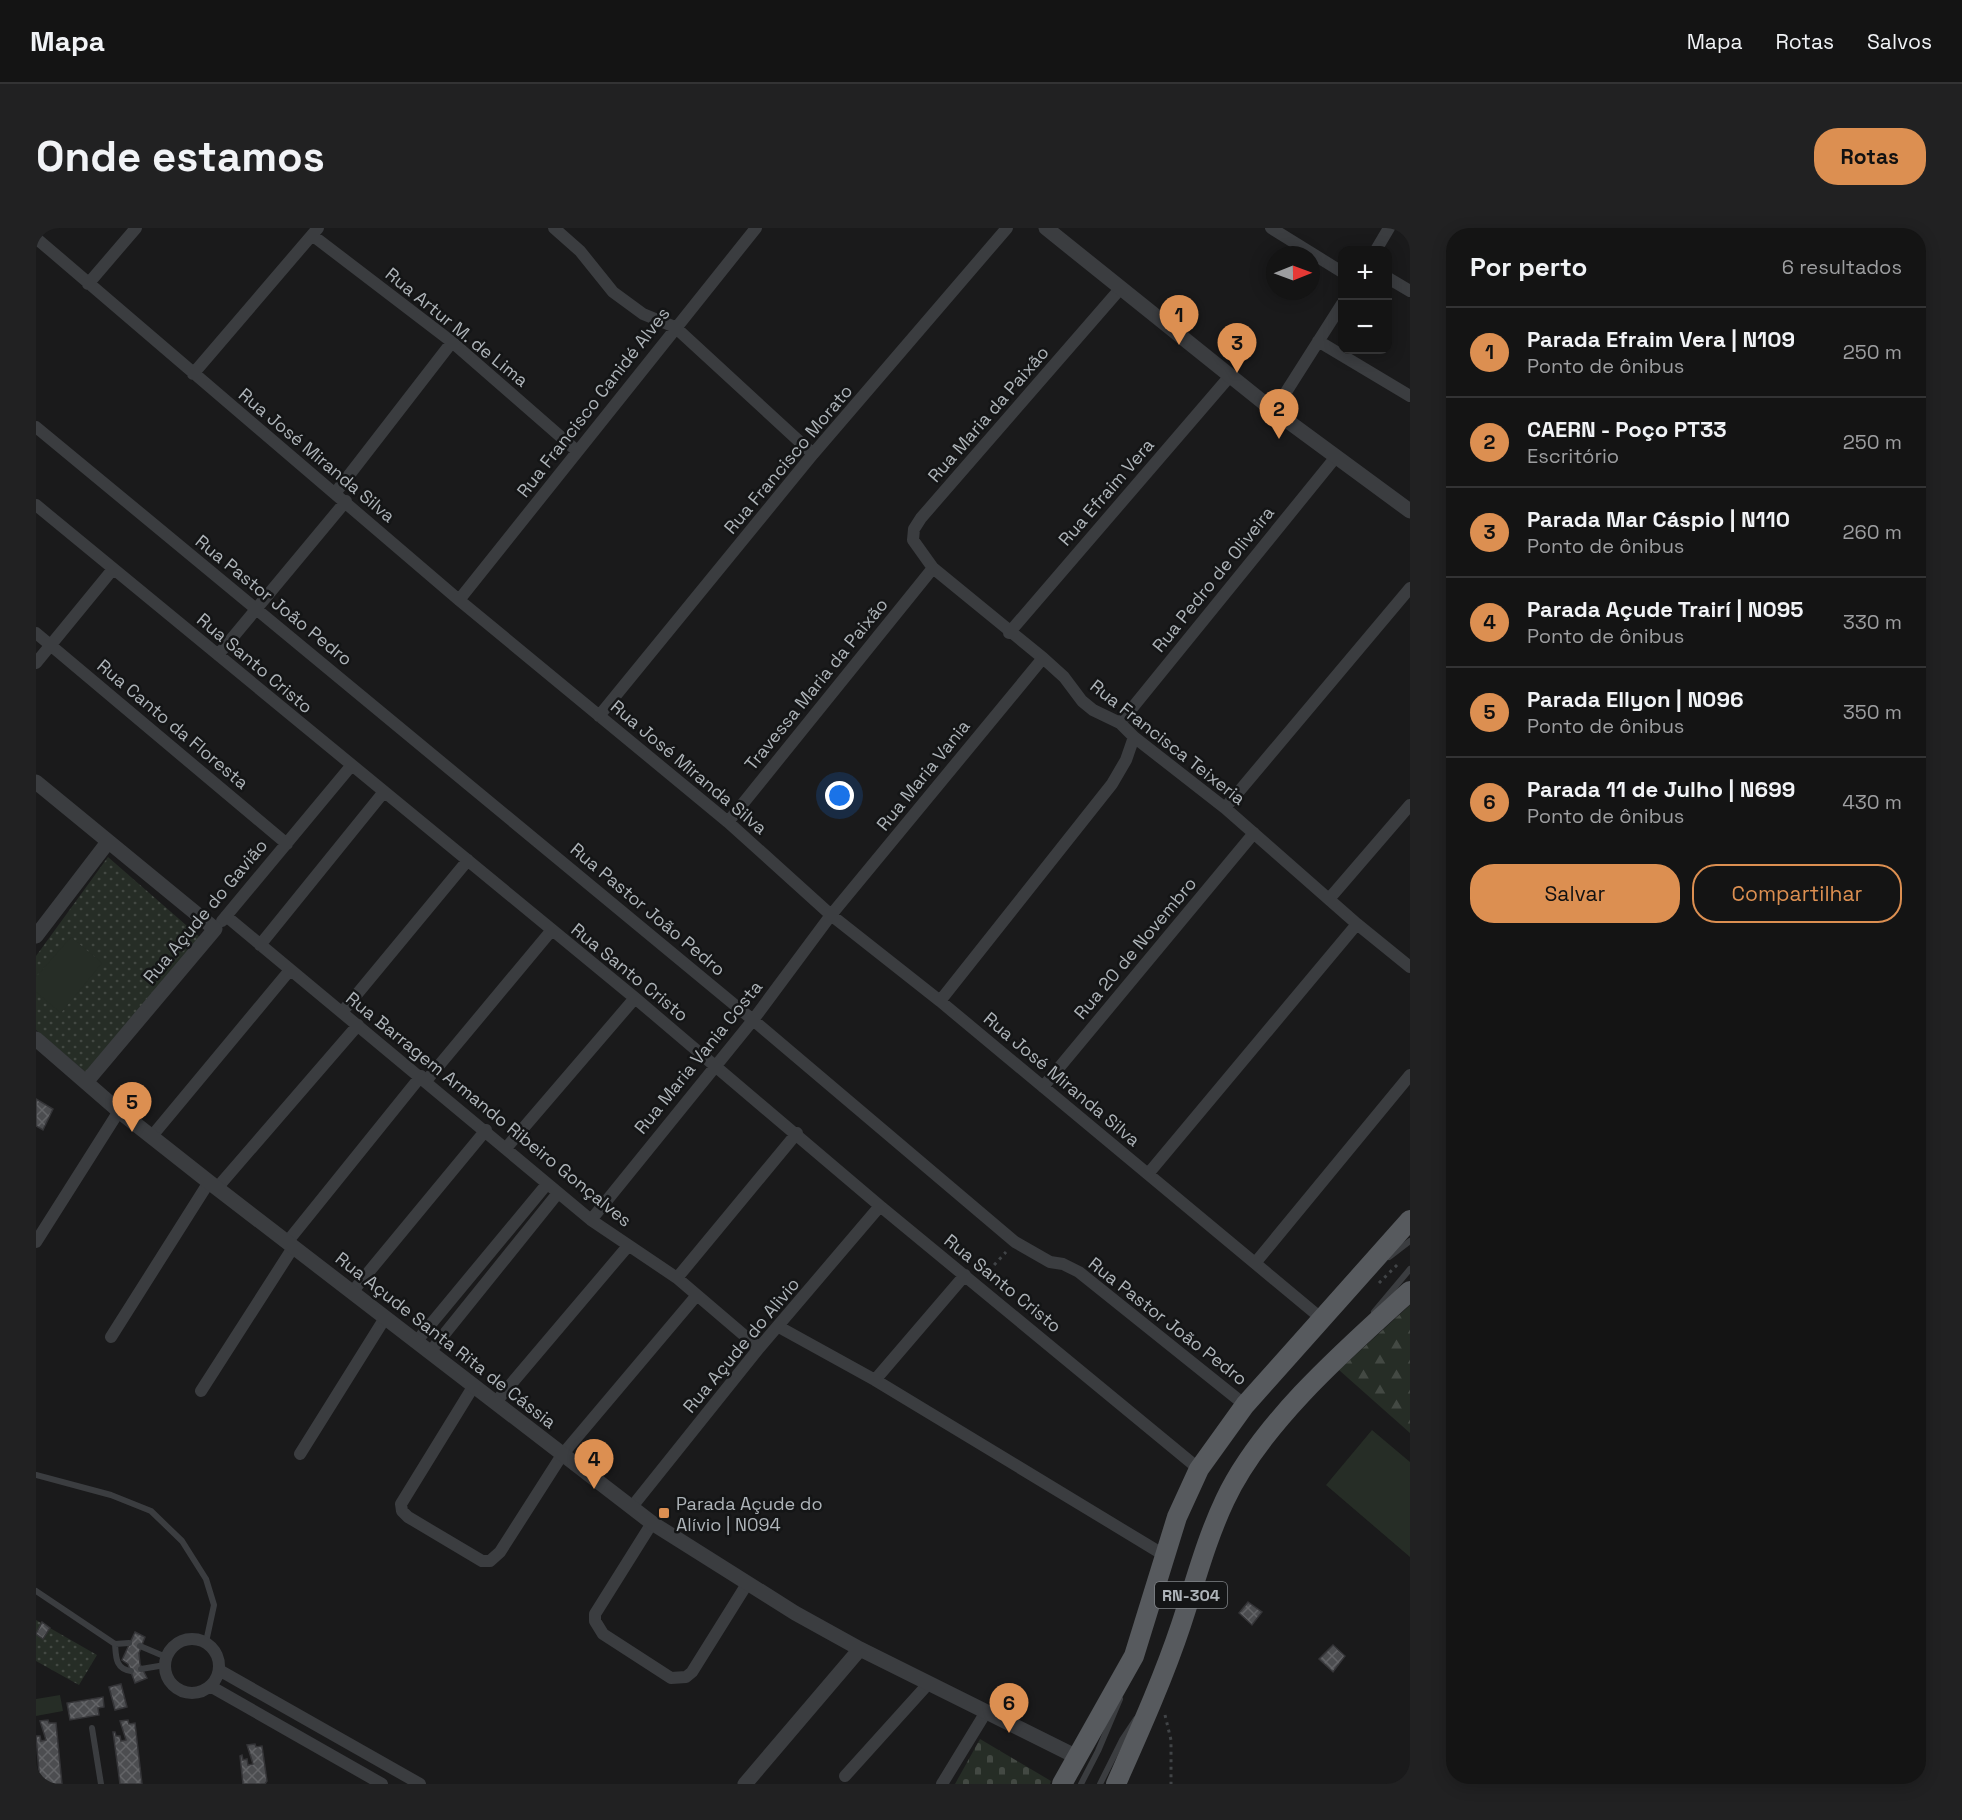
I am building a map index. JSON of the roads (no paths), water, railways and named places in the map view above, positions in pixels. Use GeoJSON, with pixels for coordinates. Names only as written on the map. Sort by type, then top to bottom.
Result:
{"type":"FeatureCollection","features":[{"type":"Feature","properties":{"kind":"main road","name":"RN-304"},"geometry":{"type":"LineString","coordinates":[[1062,1784],[1134,1656],[1177,1517],[1199,1469],[1245,1405],[1410,1220]]}},
{"type":"Feature","properties":{"kind":"main road","name":"RN-304"},"geometry":{"type":"LineString","coordinates":[[1116,1784],[1152,1700],[1225,1499],[1274,1426],[1341,1355],[1410,1291]]}},
{"type":"Feature","properties":{"kind":"street"},"geometry":{"type":"LineString","coordinates":[[88,284],[136,228]]}},
{"type":"Feature","properties":{"kind":"street"},"geometry":{"type":"LineString","coordinates":[[554,228],[580,251],[601,280],[627,304],[657,322],[675,327],[813,454]]}},
{"type":"Feature","properties":{"kind":"street","name":"Rua Francisco Canidé Alves"},"geometry":{"type":"LineString","coordinates":[[459,600],[756,228]]}},
{"type":"Feature","properties":{"kind":"street","name":"Rua Francisco Morato"},"geometry":{"type":"LineString","coordinates":[[599,716],[813,454],[1007,228]]}},
{"type":"Feature","properties":{"kind":"street"},"geometry":{"type":"LineString","coordinates":[[1046,228],[1274,411],[1410,511]]}},
{"type":"Feature","properties":{"kind":"street"},"geometry":{"type":"LineString","coordinates":[[1271,228],[1338,270]]}},
{"type":"Feature","properties":{"kind":"street"},"geometry":{"type":"LineString","coordinates":[[1378,246],[1389,228]]}},
{"type":"Feature","properties":{"kind":"street"},"geometry":{"type":"LineString","coordinates":[[193,374],[315,232]]}},
{"type":"Feature","properties":{"kind":"street","name":"Rua Artur M. de Lima"},"geometry":{"type":"LineString","coordinates":[[315,232],[452,342],[577,451]]}},
{"type":"Feature","properties":{"kind":"street","name":"Rua José Miranda Silva"},"geometry":{"type":"LineString","coordinates":[[36,238],[193,374],[336,492],[459,600],[728,822],[831,915],[940,1000],[1322,1319]]}},
{"type":"Feature","properties":{"kind":"street"},"geometry":{"type":"LineString","coordinates":[[1392,280],[1410,291]]}},
{"type":"Feature","properties":{"kind":"street","name":"Rua Maria da Paixão"},"geometry":{"type":"LineString","coordinates":[[933,568],[913,540],[914,529],[921,518],[1120,289]]}},
{"type":"Feature","properties":{"kind":"street"},"geometry":{"type":"LineString","coordinates":[[1274,411],[1338,310]]}},
{"type":"Feature","properties":{"kind":"street"},"geometry":{"type":"LineString","coordinates":[[1318,341],[1410,396]]}},
{"type":"Feature","properties":{"kind":"street"},"geometry":{"type":"LineString","coordinates":[[336,492],[452,342]]}},
{"type":"Feature","properties":{"kind":"street","name":"Rua Efraim Vera"},"geometry":{"type":"LineString","coordinates":[[1009,633],[1230,376]]}},
{"type":"Feature","properties":{"kind":"street","name":"Rua Pastor João Pedro"},"geometry":{"type":"LineString","coordinates":[[36,427],[753,1020],[1015,1242],[1050,1262],[1063,1264],[1079,1272],[1245,1405]]}},
{"type":"Feature","properties":{"kind":"street","name":"Rua Pedro de Oliveira"},"geometry":{"type":"LineString","coordinates":[[1120,723],[1335,458]]}},
{"type":"Feature","properties":{"kind":"street"},"geometry":{"type":"LineString","coordinates":[[218,655],[346,501]]}},
{"type":"Feature","properties":{"kind":"street","name":"Rua Santo Cristo"},"geometry":{"type":"LineString","coordinates":[[36,505],[716,1065],[880,1206],[1199,1469]]}},
{"type":"Feature","properties":{"kind":"street","name":"Rua Francisca Teixeria"},"geometry":{"type":"LineString","coordinates":[[933,568],[1009,633],[1043,658],[1064,677],[1082,701],[1093,710],[1120,723],[1134,737],[1226,808],[1357,924],[1410,967]]}},
{"type":"Feature","properties":{"kind":"street","name":"Travessa Maria da Paixão"},"geometry":{"type":"LineString","coordinates":[[728,822],[933,568]]}},
{"type":"Feature","properties":{"kind":"street"},"geometry":{"type":"LineString","coordinates":[[36,663],[113,569]]}},
{"type":"Feature","properties":{"kind":"street"},"geometry":{"type":"LineString","coordinates":[[1226,808],[1410,588]]}},
{"type":"Feature","properties":{"kind":"street","name":"Rua Canto da Floresta"},"geometry":{"type":"LineString","coordinates":[[36,633],[288,844]]}},
{"type":"Feature","properties":{"kind":"street","name":"Rua Maria Vania"},"geometry":{"type":"LineString","coordinates":[[831,915],[1043,658]]}},
{"type":"Feature","properties":{"kind":"street"},"geometry":{"type":"LineString","coordinates":[[940,1000],[1112,784],[1126,760],[1134,737]]}},
{"type":"Feature","properties":{"kind":"street","name":"Rua Açude do Gavião"},"geometry":{"type":"LineString","coordinates":[[87,1081],[288,844],[351,766]]}},
{"type":"Feature","properties":{"kind":"street"},"geometry":{"type":"LineString","coordinates":[[38,789],[108,842],[215,929]]}},
{"type":"Feature","properties":{"kind":"street"},"geometry":{"type":"LineString","coordinates":[[260,945],[383,793]]}},
{"type":"Feature","properties":{"kind":"street"},"geometry":{"type":"LineString","coordinates":[[1329,899],[1410,805]]}},
{"type":"Feature","properties":{"kind":"street","name":"Rua 20 de Novembro"},"geometry":{"type":"LineString","coordinates":[[1043,1087],[1254,833]]}},
{"type":"Feature","properties":{"kind":"street"},"geometry":{"type":"LineString","coordinates":[[36,936],[108,842]]}},
{"type":"Feature","properties":{"kind":"street"},"geometry":{"type":"LineString","coordinates":[[343,1011],[468,860]]}},
{"type":"Feature","properties":{"kind":"street","name":"Rua Maria Vania Costa"},"geometry":{"type":"LineString","coordinates":[[591,1220],[753,1020],[831,915]]}},
{"type":"Feature","properties":{"kind":"street","name":"Rua Barragem Armando Ribeiro Gonçalves"},"geometry":{"type":"LineString","coordinates":[[226,916],[507,1147],[591,1220],[676,1278],[759,1348]]}},
{"type":"Feature","properties":{"kind":"street"},"geometry":{"type":"LineString","coordinates":[[1148,1174],[1357,924]]}},
{"type":"Feature","properties":{"kind":"street"},"geometry":{"type":"LineString","coordinates":[[201,1391],[291,1243],[423,1079],[551,931]]}},
{"type":"Feature","properties":{"kind":"street"},"geometry":{"type":"LineString","coordinates":[[152,1136],[290,970]]}},
{"type":"Feature","properties":{"kind":"street"},"geometry":{"type":"LineString","coordinates":[[507,1147],[635,998]]}},
{"type":"Feature","properties":{"kind":"street"},"geometry":{"type":"LineString","coordinates":[[111,1337],[213,1185],[358,1025]]}},
{"type":"Feature","properties":{"kind":"street","name":"Rua Açude Santa Rita de Cássia"},"geometry":{"type":"LineString","coordinates":[[36,1041],[87,1081],[119,1111],[213,1185],[652,1523],[747,1584],[860,1649],[1077,1757]]}},
{"type":"Feature","properties":{"kind":"street"},"geometry":{"type":"LineString","coordinates":[[1256,1262],[1410,1075]]}},
{"type":"Feature","properties":{"kind":"street"},"geometry":{"type":"LineString","coordinates":[[36,1242],[119,1111]]}},
{"type":"Feature","properties":{"kind":"street"},"geometry":{"type":"LineString","coordinates":[[353,1291],[486,1130]]}},
{"type":"Feature","properties":{"kind":"street"},"geometry":{"type":"LineString","coordinates":[[676,1278],[796,1133]]}},
{"type":"Feature","properties":{"kind":"street"},"geometry":{"type":"LineString","coordinates":[[416,1342],[547,1184]]}},
{"type":"Feature","properties":{"kind":"street"},"geometry":{"type":"LineString","coordinates":[[429,1352],[558,1192]]}},
{"type":"Feature","properties":{"kind":"street","name":"Rua Açude do Alivio"},"geometry":{"type":"LineString","coordinates":[[631,1508],[759,1348],[780,1327],[880,1206]]}},
{"type":"Feature","properties":{"kind":"street"},"geometry":{"type":"LineString","coordinates":[[495,1403],[628,1246]]}},
{"type":"Feature","properties":{"kind":"street"},"geometry":{"type":"LineString","coordinates":[[875,1380],[965,1275]]}},
{"type":"Feature","properties":{"kind":"street"},"geometry":{"type":"LineString","coordinates":[[473,1387],[404,1497],[402,1511],[408,1517],[482,1561],[490,1561],[500,1552],[562,1455],[697,1295]]}},
{"type":"Feature","properties":{"kind":"street"},"geometry":{"type":"LineString","coordinates":[[300,1454],[385,1318]]}},
{"type":"Feature","properties":{"kind":"street"},"geometry":{"type":"LineString","coordinates":[[780,1327],[875,1380],[1164,1555]]}},
{"type":"Feature","properties":{"kind":"street"},"geometry":{"type":"LineString","coordinates":[[652,1523],[595,1614],[595,1621],[603,1634],[671,1678],[686,1677],[692,1672],[747,1584]]}},
{"type":"Feature","properties":{"kind":"street"},"geometry":{"type":"LineString","coordinates":[[191,1638],[206,1642],[216,1654],[219,1671],[210,1686],[196,1693],[180,1691],[168,1680],[165,1661],[176,1644],[183,1640],[191,1638]]}},
{"type":"Feature","properties":{"kind":"street"},"geometry":{"type":"LineString","coordinates":[[746,1784],[860,1649]]}},
{"type":"Feature","properties":{"kind":"street"},"geometry":{"type":"LineString","coordinates":[[219,1671],[420,1784]]}},
{"type":"Feature","properties":{"kind":"street"},"geometry":{"type":"LineString","coordinates":[[845,1776],[929,1683]]}},
{"type":"Feature","properties":{"kind":"street"},"geometry":{"type":"LineString","coordinates":[[210,1686],[382,1784]]}},
{"type":"Feature","properties":{"kind":"street"},"geometry":{"type":"LineString","coordinates":[[942,1784],[986,1712]]}},
{"type":"Feature","properties":{"kind":"lane"},"geometry":{"type":"LineString","coordinates":[[1356,1281],[1410,1241]]}},
{"type":"Feature","properties":{"kind":"lane"},"geometry":{"type":"LineString","coordinates":[[1341,1355],[1410,1269]]}},
{"type":"Feature","properties":{"kind":"lane"},"geometry":{"type":"LineString","coordinates":[[36,1475],[111,1495],[152,1511],[182,1541],[206,1579],[214,1605],[206,1642]]}},
{"type":"Feature","properties":{"kind":"lane"},"geometry":{"type":"LineString","coordinates":[[36,1591],[115,1644],[129,1643]]}},
{"type":"Feature","properties":{"kind":"lane"},"geometry":{"type":"LineString","coordinates":[[115,1644],[118,1664],[121,1668],[131,1671]]}},
{"type":"Feature","properties":{"kind":"lane"},"geometry":{"type":"LineString","coordinates":[[140,1646],[165,1661]]}},
{"type":"Feature","properties":{"kind":"lane"},"geometry":{"type":"LineString","coordinates":[[1081,1784],[1109,1726],[1134,1656]]}},
{"type":"Feature","properties":{"kind":"lane"},"geometry":{"type":"LineString","coordinates":[[141,1669],[165,1661]]}},
{"type":"Feature","properties":{"kind":"lane"},"geometry":{"type":"LineString","coordinates":[[1100,1784],[1131,1725],[1152,1700]]}},
{"type":"Feature","properties":{"kind":"lane"},"geometry":{"type":"LineString","coordinates":[[92,1728],[101,1784]]}},
{"type":"Feature","properties":{"kind":"place","name":"Parada Efraim Vera | N109"},"geometry":{"type":"Point","coordinates":[1179,345]}},
{"type":"Feature","properties":{"kind":"place","name":"Parada Mar Cáspio | N110"},"geometry":{"type":"Point","coordinates":[1237,373]}},
{"type":"Feature","properties":{"kind":"place","name":"CAERN - Poço PT33"},"geometry":{"type":"Point","coordinates":[1279,439]}},
{"type":"Feature","properties":{"kind":"place","name":"Parada Ellyon | N096"},"geometry":{"type":"Point","coordinates":[132,1132]}},
{"type":"Feature","properties":{"kind":"place","name":"Parada Açude Trairí | N095"},"geometry":{"type":"Point","coordinates":[594,1489]}},
{"type":"Feature","properties":{"kind":"place","name":"Parada Açude do Alívio | N094"},"geometry":{"type":"Point","coordinates":[664,1513]}},
{"type":"Feature","properties":{"kind":"place","name":"Parada 11 de Julho | N699"},"geometry":{"type":"Point","coordinates":[1009,1733]}}]}
